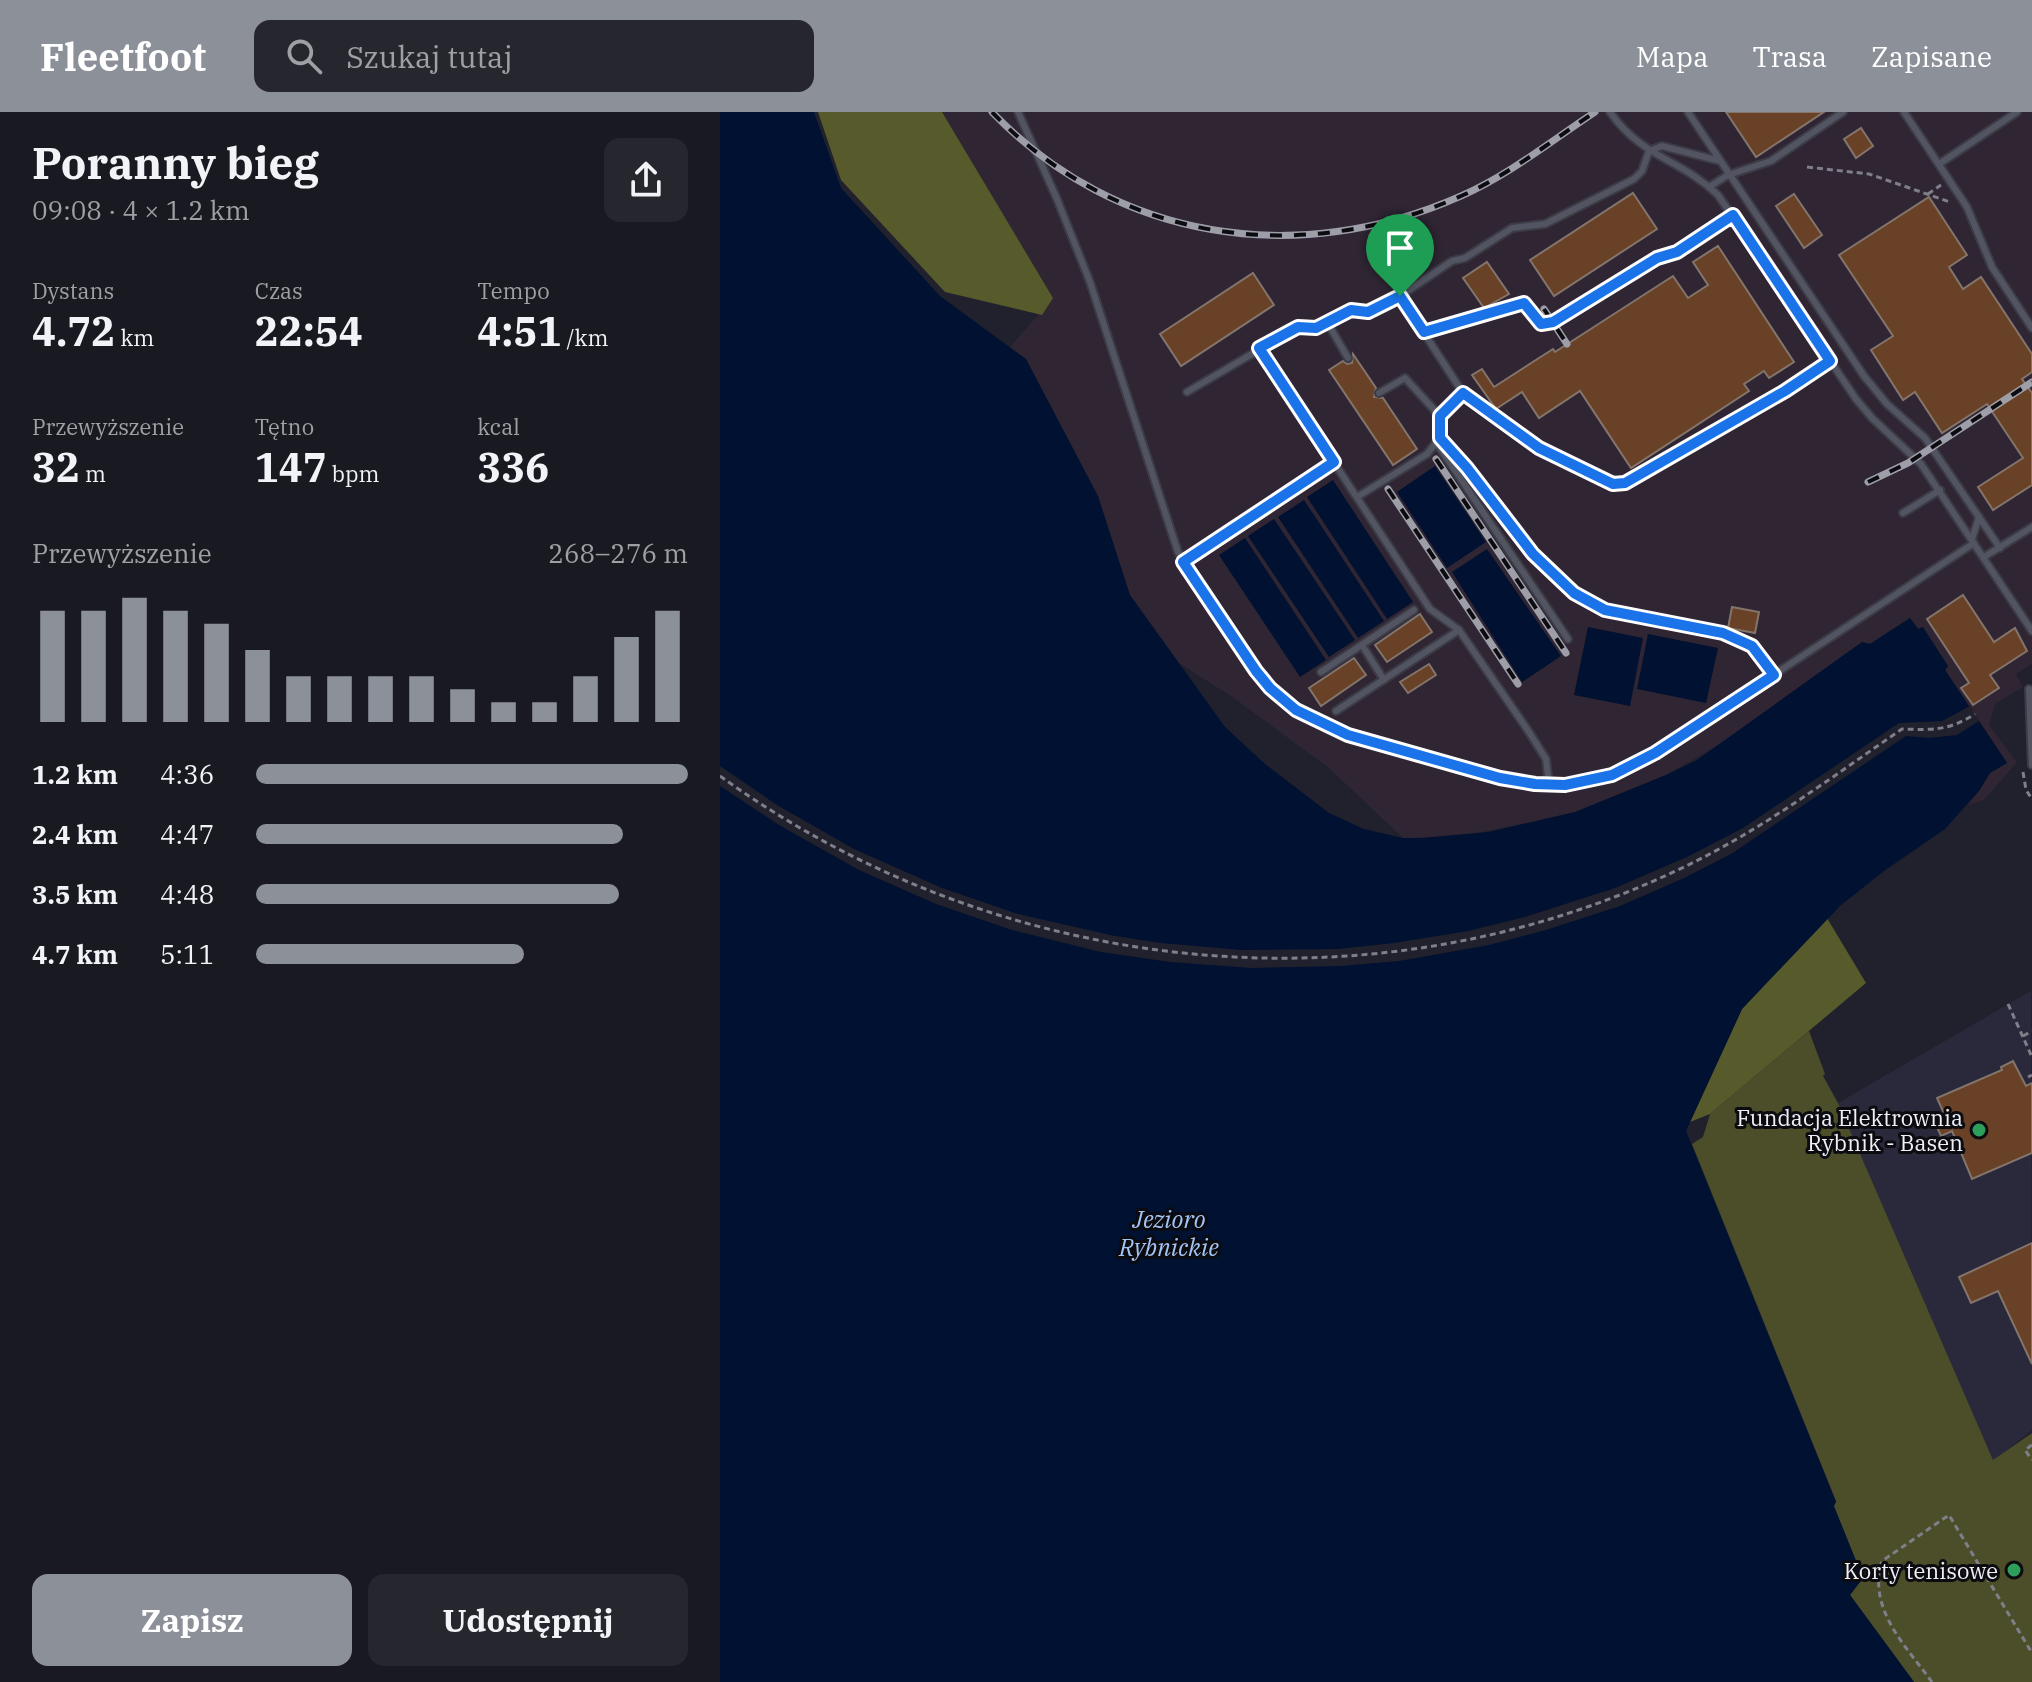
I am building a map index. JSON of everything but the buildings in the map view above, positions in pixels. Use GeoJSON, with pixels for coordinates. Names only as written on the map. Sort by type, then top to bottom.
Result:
{"type":"FeatureCollection","features":[{"type":"Feature","properties":{"kind":"lane"},"geometry":{"type":"LineString","coordinates":[[1018,112],[1090,282],[1165,517],[1183,562],[1270,688],[1296,710],[1338,731],[1500,778],[1549,785],[1589,781],[1624,769],[1655,753],[1973,541],[1979,517]]}},
{"type":"Feature","properties":{"kind":"lane"},"geometry":{"type":"LineString","coordinates":[[1610,112],[1628,135],[1709,187],[1733,215],[1864,410],[1911,452],[1940,490],[2032,631]]}},
{"type":"Feature","properties":{"kind":"lane"},"geometry":{"type":"LineString","coordinates":[[1688,112],[1864,376],[1879,396],[1925,438],[2000,548]]}},
{"type":"Feature","properties":{"kind":"lane"},"geometry":{"type":"LineString","coordinates":[[1709,187],[1728,175],[1771,161],[1843,112]]}},
{"type":"Feature","properties":{"kind":"lane"},"geometry":{"type":"LineString","coordinates":[[1904,112],[1967,207],[1992,267],[2032,328]]}},
{"type":"Feature","properties":{"kind":"lane"},"geometry":{"type":"LineString","coordinates":[[1939,164],[2017,112]]}},
{"type":"Feature","properties":{"kind":"lane"},"geometry":{"type":"LineString","coordinates":[[1187,392],[1298,327],[1316,328],[1351,310],[1368,312],[1512,228],[1545,224],[1634,179],[1642,171],[1649,151],[1662,146],[1720,161]]}},
{"type":"Feature","properties":{"kind":"lane"},"geometry":{"type":"LineString","coordinates":[[1424,332],[1524,303],[1541,324],[1553,322],[1657,258],[1677,252],[1733,215]]}},
{"type":"Feature","properties":{"kind":"lane"},"geometry":{"type":"LineString","coordinates":[[1400,296],[1463,393],[1539,448],[1613,484],[1625,483],[1785,391],[1830,361]]}},
{"type":"Feature","properties":{"kind":"lane"},"geometry":{"type":"LineString","coordinates":[[1327,322],[1348,358]]}},
{"type":"Feature","properties":{"kind":"lane"},"geometry":{"type":"LineString","coordinates":[[1259,348],[1430,609],[1459,630],[1542,750],[1549,785]]}},
{"type":"Feature","properties":{"kind":"lane"},"geometry":{"type":"LineString","coordinates":[[1379,393],[1405,378],[1440,416]]}},
{"type":"Feature","properties":{"kind":"lane"},"geometry":{"type":"LineString","coordinates":[[1357,497],[1427,454],[1438,440],[1440,416],[1463,393]]}},
{"type":"Feature","properties":{"kind":"lane"},"geometry":{"type":"LineString","coordinates":[[1438,440],[1568,639]]}},
{"type":"Feature","properties":{"kind":"lane"},"geometry":{"type":"LineString","coordinates":[[1438,440],[1467,468],[1533,554],[1574,593],[1605,610],[1723,633],[1752,646],[1774,675]]}},
{"type":"Feature","properties":{"kind":"lane"},"geometry":{"type":"LineString","coordinates":[[1183,562],[1334,462]]}},
{"type":"Feature","properties":{"kind":"lane"},"geometry":{"type":"LineString","coordinates":[[1903,513],[1940,490]]}},
{"type":"Feature","properties":{"kind":"lane"},"geometry":{"type":"LineString","coordinates":[[1984,557],[2032,527]]}},
{"type":"Feature","properties":{"kind":"lane"},"geometry":{"type":"LineString","coordinates":[[1321,672],[1414,610]]}},
{"type":"Feature","properties":{"kind":"lane"},"geometry":{"type":"LineString","coordinates":[[1336,711],[1459,630]]}},
{"type":"Feature","properties":{"kind":"lane"},"geometry":{"type":"LineString","coordinates":[[1362,645],[1384,680]]}},
{"type":"Feature","properties":{"kind":"lane"},"geometry":{"type":"LineString","coordinates":[[2029,689],[2032,765]]}},
{"type":"Feature","properties":{"kind":"path"},"geometry":{"type":"LineString","coordinates":[[1807,167],[1869,174],[1955,205]]}},
{"type":"Feature","properties":{"kind":"path"},"geometry":{"type":"LineString","coordinates":[[1928,194],[1941,185]]}},
{"type":"Feature","properties":{"kind":"path"},"geometry":{"type":"LineString","coordinates":[[720,776],[778,815],[854,858],[936,895],[1007,920],[1103,942],[1180,954],[1317,958],[1396,951],[1476,938],[1529,925],[1618,895],[1733,842],[1902,729],[1928,730],[1956,726],[1975,714]]}},
{"type":"Feature","properties":{"kind":"path"},"geometry":{"type":"LineString","coordinates":[[2008,1004],[2032,1057]]}},
{"type":"Feature","properties":{"kind":"path"},"geometry":{"type":"LineString","coordinates":[[2023,1036],[2032,1031]]}},
{"type":"Feature","properties":{"kind":"path"},"geometry":{"type":"LineString","coordinates":[[2032,1445],[2025,1450],[2032,1460]]}},
{"type":"Feature","properties":{"kind":"path"},"geometry":{"type":"LineString","coordinates":[[1932,1682],[1885,1618],[1879,1593],[1879,1570],[1882,1561],[1949,1515],[2032,1653]]}},
{"type":"Feature","properties":{"kind":"shaded area"},"geometry":{"type":"Polygon","coordinates":[[[942,112],[2032,112],[2032,664],[2016,674],[2023,687],[1995,704],[1989,725],[2017,762],[1984,800],[1968,805],[1990,773],[2007,763],[1945,670],[1948,666],[1922,627],[1919,629],[1910,618],[1870,644],[1862,643],[1729,739],[1666,775],[1575,812],[1543,820],[1457,837],[1403,838],[1329,768],[1231,696],[1120,626],[1001,357],[1053,298],[942,112]]]}},
{"type":"Feature","properties":{"kind":"shaded area"},"geometry":{"type":"Polygon","coordinates":[[[2031,991],[2032,1430],[1993,1461],[1838,1103],[2031,991]]]}},
{"type":"Feature","properties":{"kind":"green space"},"geometry":{"type":"Polygon","coordinates":[[[818,112],[942,112],[1053,298],[1042,315],[945,292],[841,180],[818,112]]]}},
{"type":"Feature","properties":{"kind":"green space"},"geometry":{"type":"Polygon","coordinates":[[[1827,918],[1866,983],[1710,1114],[1690,1122],[1742,1009],[1827,918]]]}},
{"type":"Feature","properties":{"kind":"green space"},"geometry":{"type":"Polygon","coordinates":[[[1809,1031],[1825,1074],[1823,1076],[1838,1103],[1993,1460],[2032,1433],[2032,1682],[1914,1682],[1850,1595],[1863,1578],[1833,1506],[1836,1501],[1692,1144],[1703,1137],[1710,1114],[1809,1031]]]}},
{"type":"Feature","properties":{"kind":"water","name":"Jezioro Rybnickie"},"geometry":{"type":"Polygon","coordinates":[[[720,112],[814,112],[841,188],[940,296],[1026,359],[1098,496],[1130,595],[1225,727],[1265,764],[1329,813],[1364,829],[1403,838],[1421,838],[1488,832],[1575,812],[1697,760],[1862,642],[1870,644],[1910,618],[1918,629],[1923,627],[1948,666],[1945,670],[2007,763],[1990,773],[1979,791],[1945,829],[1841,905],[1742,1009],[1686,1131],[1836,1502],[1834,1506],[1863,1578],[1850,1595],[1914,1682],[720,1682],[720,112]]]}},
{"type":"Feature","properties":{"kind":"water"},"geometry":{"type":"Polygon","coordinates":[[[1435,466],[1486,542],[1447,568],[1397,492],[1435,466]]]}},
{"type":"Feature","properties":{"kind":"water"},"geometry":{"type":"Polygon","coordinates":[[[1333,480],[1413,602],[1387,619],[1307,497],[1333,480]]]}},
{"type":"Feature","properties":{"kind":"water"},"geometry":{"type":"Polygon","coordinates":[[[1304,500],[1384,621],[1358,638],[1278,517],[1304,500]]]}},
{"type":"Feature","properties":{"kind":"water"},"geometry":{"type":"Polygon","coordinates":[[[1274,519],[1355,640],[1329,657],[1248,536],[1274,519]]]}},
{"type":"Feature","properties":{"kind":"water"},"geometry":{"type":"Polygon","coordinates":[[[1245,538],[1326,660],[1300,677],[1219,555],[1245,538]]]}},
{"type":"Feature","properties":{"kind":"water"},"geometry":{"type":"Polygon","coordinates":[[[1487,549],[1561,656],[1522,682],[1452,572],[1487,549]]]}},
{"type":"Feature","properties":{"kind":"water"},"geometry":{"type":"Polygon","coordinates":[[[1588,627],[1643,638],[1630,706],[1574,695],[1588,627]]]}},
{"type":"Feature","properties":{"kind":"water"},"geometry":{"type":"Polygon","coordinates":[[[1648,634],[1718,648],[1706,703],[1637,689],[1648,634]]]}},
{"type":"Feature","properties":{"kind":"pier"},"geometry":{"type":"Polygon","coordinates":[[[1970,706],[1979,721],[1957,735],[1929,738],[1906,736],[1731,854],[1620,906],[1489,945],[1399,961],[1340,966],[1252,968],[1170,962],[1101,952],[1012,930],[936,904],[859,870],[779,825],[720,786],[720,766],[777,805],[854,849],[942,888],[1018,914],[1161,943],[1241,950],[1338,949],[1468,931],[1525,917],[1615,888],[1687,857],[1743,828],[1899,723],[1942,721],[1970,706]]]}},
{"type":"Feature","properties":{"kind":"railway"},"geometry":{"type":"LineString","coordinates":[[992,112],[1041,156],[1095,190],[1153,215],[1213,230],[1274,235],[1337,232],[1399,218],[1461,196],[1513,168],[1595,112]]}},
{"type":"Feature","properties":{"kind":"railway"},"geometry":{"type":"LineString","coordinates":[[1544,309],[1567,344]]}},
{"type":"Feature","properties":{"kind":"railway"},"geometry":{"type":"LineString","coordinates":[[1868,482],[1908,463],[2032,382]]}},
{"type":"Feature","properties":{"kind":"railway"},"geometry":{"type":"LineString","coordinates":[[1436,459],[1566,653]]}},
{"type":"Feature","properties":{"kind":"railway"},"geometry":{"type":"LineString","coordinates":[[1388,489],[1518,684]]}},
{"type":"Feature","properties":{"kind":"place","name":"Fundacja Elektrownia Rybnik - Basen"},"geometry":{"type":"Point","coordinates":[1979,1130]}},
{"type":"Feature","properties":{"kind":"place","name":"Korty tenisowe"},"geometry":{"type":"Point","coordinates":[2014,1570]}},
{"type":"Feature","properties":{"kind":"route"},"geometry":{"type":"LineString","coordinates":[[1733,215],[1830,361],[1785,391],[1625,483],[1613,484],[1539,448],[1463,393],[1440,416],[1440,438],[1533,554],[1574,593],[1605,610],[1723,633],[1752,646],[1774,675],[1655,753],[1612,775],[1565,785],[1500,778],[1348,735],[1296,710],[1270,688],[1233,639],[1183,562],[1334,462],[1259,348],[1298,327],[1316,328],[1351,310],[1368,312],[1400,296],[1424,332],[1524,303],[1541,324],[1553,322],[1657,258],[1677,252],[1733,215]]}}]}
